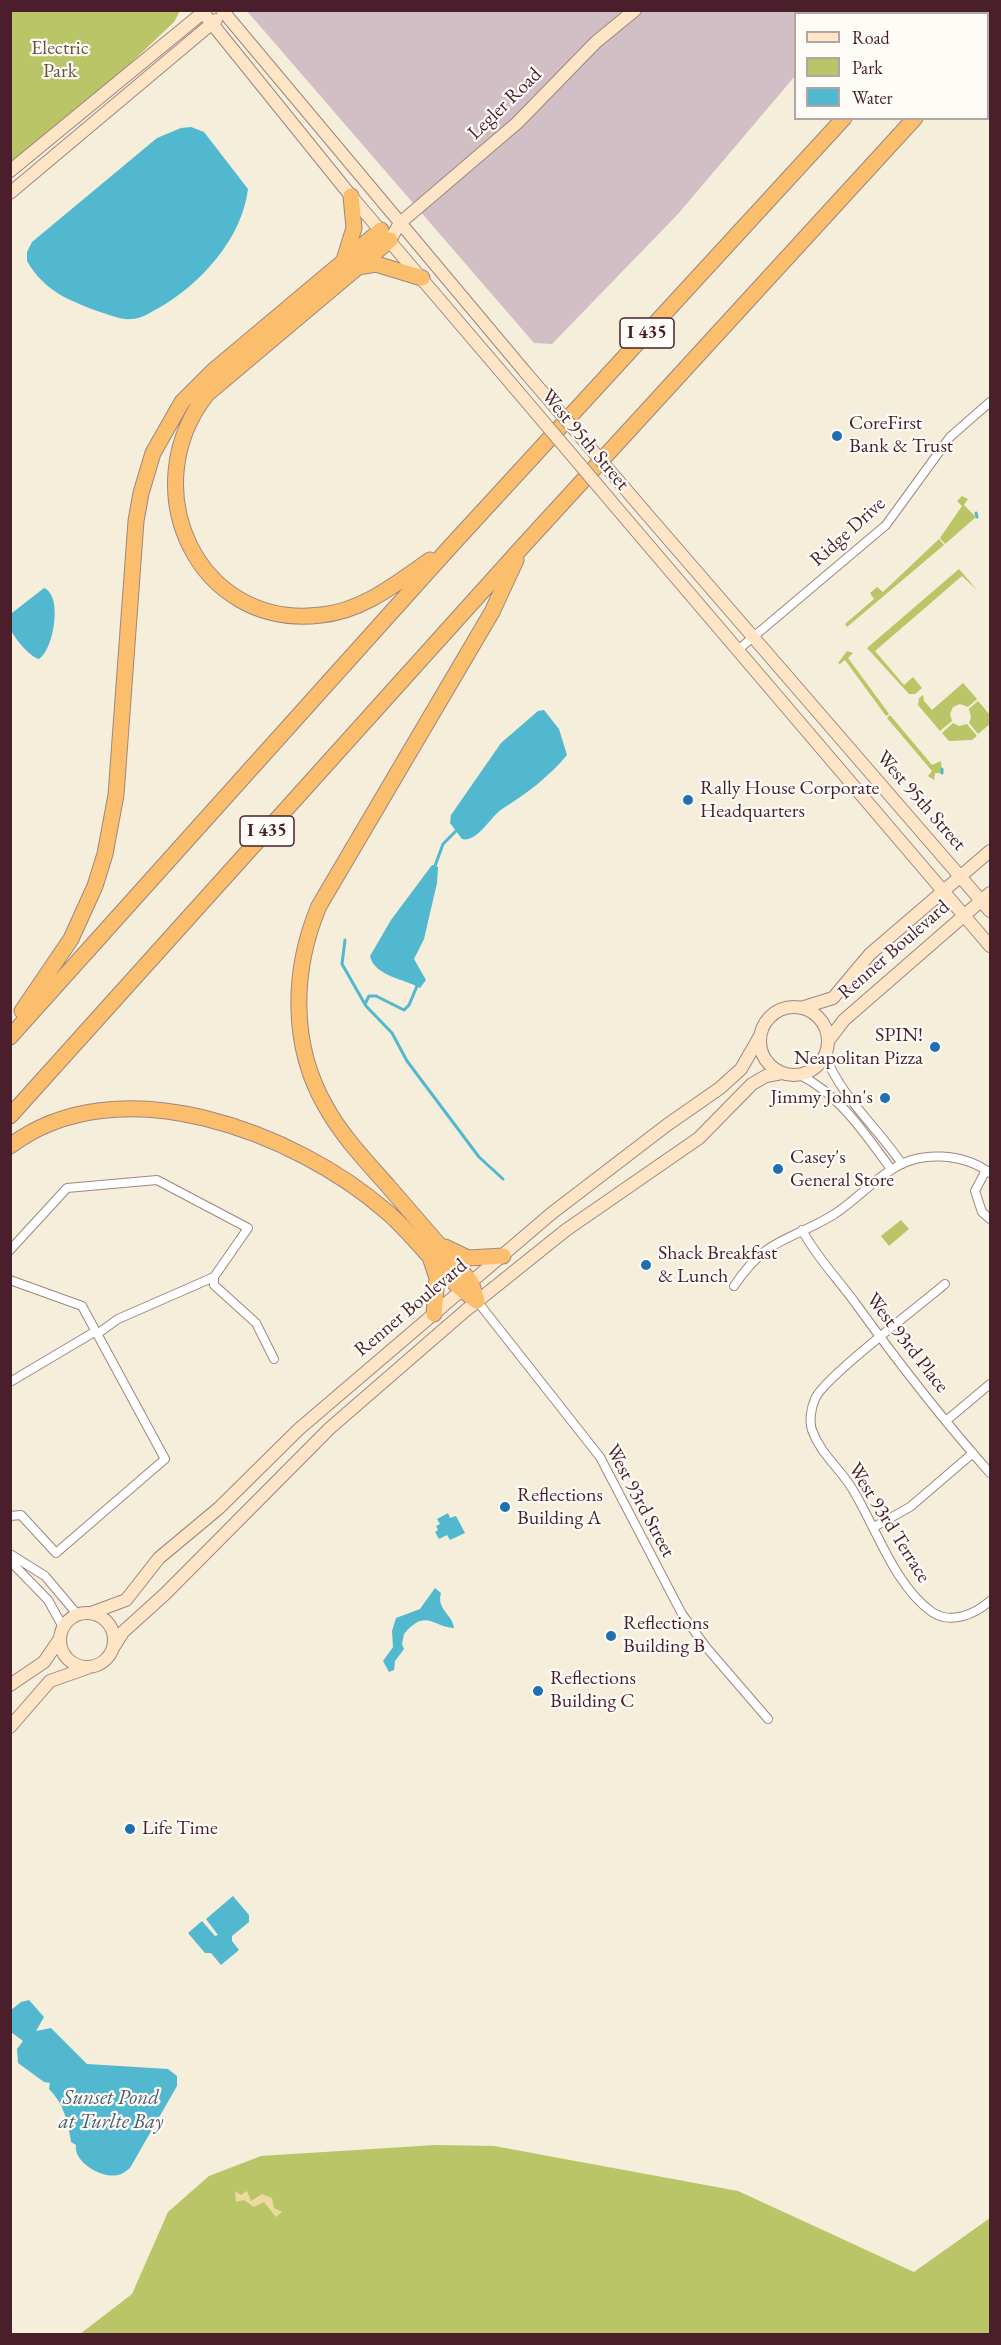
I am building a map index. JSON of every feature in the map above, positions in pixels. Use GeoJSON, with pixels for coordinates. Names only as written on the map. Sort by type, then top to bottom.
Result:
{"type":"FeatureCollection","features":[{"type":"Feature","properties":{"kind":"highway","name":"I 435"},"geometry":{"type":"LineString","coordinates":[[10,1037],[450,547],[842,120]]}},
{"type":"Feature","properties":{"kind":"highway","name":"I 435"},"geometry":{"type":"LineString","coordinates":[[10,1116],[523,546],[913,120]]}},
{"type":"Feature","properties":{"kind":"highway"},"geometry":{"type":"LineString","coordinates":[[351,196],[354,228],[351,264]]}},
{"type":"Feature","properties":{"kind":"highway"},"geometry":{"type":"LineString","coordinates":[[385,235],[224,378],[195,409],[186,426],[176,462],[174,497],[181,527],[193,554],[223,587],[247,603],[293,616],[324,615],[364,602],[379,595],[450,547]]}},
{"type":"Feature","properties":{"kind":"highway"},"geometry":{"type":"LineString","coordinates":[[10,1023],[30,1002],[70,939],[95,886],[105,854],[116,795],[136,521],[141,493],[153,453],[170,420],[196,387],[351,264],[376,264],[422,279]]}},
{"type":"Feature","properties":{"kind":"highway"},"geometry":{"type":"LineString","coordinates":[[477,1301],[434,1240],[358,1151],[326,1108],[314,1082],[303,1046],[298,1003],[299,981],[310,928],[320,906],[492,612],[523,546]]}},
{"type":"Feature","properties":{"kind":"highway"},"geometry":{"type":"LineString","coordinates":[[10,1146],[27,1133],[50,1123],[110,1109],[150,1110],[224,1124],[299,1153],[334,1173],[387,1212],[429,1255],[466,1287]]}},
{"type":"Feature","properties":{"kind":"highway"},"geometry":{"type":"LineString","coordinates":[[434,1240],[468,1258],[502,1256]]}},
{"type":"Feature","properties":{"kind":"highway"},"geometry":{"type":"LineString","coordinates":[[429,1255],[437,1278],[434,1314]]}},
{"type":"Feature","properties":{"kind":"main road","name":"Legler Road"},"geometry":{"type":"LineString","coordinates":[[385,235],[517,123],[596,42],[635,10]]}},
{"type":"Feature","properties":{"kind":"main road","name":"West 95th Street"},"geometry":{"type":"LineString","coordinates":[[203,11],[351,196],[990,946]]}},
{"type":"Feature","properties":{"kind":"main road"},"geometry":{"type":"LineString","coordinates":[[10,171],[203,11]]}},
{"type":"Feature","properties":{"kind":"main road","name":"West 95th Street"},"geometry":{"type":"LineString","coordinates":[[225,11],[400,223],[645,512],[961,876],[986,897],[990,911]]}},
{"type":"Feature","properties":{"kind":"main road"},"geometry":{"type":"LineString","coordinates":[[10,193],[225,11]]}},
{"type":"Feature","properties":{"kind":"main road"},"geometry":{"type":"LineString","coordinates":[[61,129],[71,141]]}},
{"type":"Feature","properties":{"kind":"main road","name":"Renner Boulevard"},"geometry":{"type":"LineString","coordinates":[[801,1008],[833,998],[870,954],[990,851]]}},
{"type":"Feature","properties":{"kind":"main road","name":"Renner Boulevard"},"geometry":{"type":"LineString","coordinates":[[828,1041],[844,1020],[986,897]]}},
{"type":"Feature","properties":{"kind":"main road"},"geometry":{"type":"LineString","coordinates":[[801,1008],[821,1021],[828,1041],[825,1056],[816,1067],[800,1074],[782,1073],[765,1059],[760,1036],[766,1021],[778,1011],[801,1008]]}},
{"type":"Feature","properties":{"kind":"main road","name":"Renner Boulevard"},"geometry":{"type":"LineString","coordinates":[[91,1613],[126,1600],[174,1544],[219,1508],[299,1429],[561,1206],[720,1088],[741,1069],[760,1036]]}},
{"type":"Feature","properties":{"kind":"main road","name":"Renner Boulevard"},"geometry":{"type":"LineString","coordinates":[[114,1648],[123,1632],[173,1586],[330,1428],[477,1301],[566,1230],[699,1138],[752,1084],[766,1076],[782,1073]]}},
{"type":"Feature","properties":{"kind":"main road"},"geometry":{"type":"LineString","coordinates":[[10,1685],[44,1662],[59,1640],[63,1627],[77,1614],[91,1613],[109,1624],[114,1639],[114,1648],[102,1664],[51,1681],[10,1727]]}},
{"type":"Feature","properties":{"kind":"main road"},"geometry":{"type":"LineString","coordinates":[[59,1640],[66,1658],[73,1664],[87,1668]]}},
{"type":"Feature","properties":{"kind":"street","name":"Ridge Drive"},"geometry":{"type":"LineString","coordinates":[[739,649],[886,525],[950,437],[990,402]]}},
{"type":"Feature","properties":{"kind":"street"},"geometry":{"type":"LineString","coordinates":[[825,1056],[837,1082],[882,1135],[902,1164]]}},
{"type":"Feature","properties":{"kind":"street"},"geometry":{"type":"LineString","coordinates":[[800,1074],[829,1092],[891,1169]]}},
{"type":"Feature","properties":{"kind":"street"},"geometry":{"type":"LineString","coordinates":[[734,1286],[753,1261],[766,1249],[847,1206],[891,1169],[928,1157],[950,1157],[972,1162],[988,1172],[975,1191],[982,1212],[990,1219]]}},
{"type":"Feature","properties":{"kind":"street"},"geometry":{"type":"LineString","coordinates":[[10,1250],[67,1188],[157,1180],[248,1228],[214,1277],[118,1319],[10,1382]]}},
{"type":"Feature","properties":{"kind":"street","name":"West 93rd Place"},"geometry":{"type":"LineString","coordinates":[[802,1230],[812,1249],[855,1303],[879,1339],[990,1473]]}},
{"type":"Feature","properties":{"kind":"street"},"geometry":{"type":"LineString","coordinates":[[214,1277],[214,1285],[256,1323],[274,1359]]}},
{"type":"Feature","properties":{"kind":"street"},"geometry":{"type":"LineString","coordinates":[[10,1280],[82,1306],[165,1459],[56,1553],[21,1515],[10,1516]]}},
{"type":"Feature","properties":{"kind":"street"},"geometry":{"type":"LineString","coordinates":[[879,1339],[945,1284]]}},
{"type":"Feature","properties":{"kind":"street","name":"West 93rd Street"},"geometry":{"type":"LineString","coordinates":[[477,1301],[600,1457],[682,1614],[706,1647],[768,1719]]}},
{"type":"Feature","properties":{"kind":"street","name":"West 93rd Terrace"},"geometry":{"type":"LineString","coordinates":[[879,1339],[815,1397],[811,1427],[821,1451],[851,1487],[889,1557],[915,1596],[933,1612],[954,1618],[966,1616],[990,1601]]}},
{"type":"Feature","properties":{"kind":"street"},"geometry":{"type":"LineString","coordinates":[[948,1420],[990,1384]]}},
{"type":"Feature","properties":{"kind":"street"},"geometry":{"type":"LineString","coordinates":[[874,1527],[910,1507],[973,1453]]}},
{"type":"Feature","properties":{"kind":"street"},"geometry":{"type":"LineString","coordinates":[[10,1554],[45,1576],[77,1614]]}},
{"type":"Feature","properties":{"kind":"street"},"geometry":{"type":"LineString","coordinates":[[10,1561],[44,1595],[63,1627]]}},
{"type":"Feature","properties":{"kind":"shaded area"},"geometry":{"type":"Polygon","coordinates":[[[247,11],[851,11],[794,12],[794,77],[678,214],[552,344],[534,343],[247,11]]]}},
{"type":"Feature","properties":{"kind":"green space","name":"Electric Park"},"geometry":{"type":"Polygon","coordinates":[[[11,11],[180,11],[174,22],[114,79],[11,167],[11,11]]]}},
{"type":"Feature","properties":{"kind":"green space"},"geometry":{"type":"Polygon","coordinates":[[[962,496],[968,499],[964,505],[976,517],[945,544],[940,538],[962,506],[957,501],[962,496]]]}},
{"type":"Feature","properties":{"kind":"green space"},"geometry":{"type":"Polygon","coordinates":[[[939,539],[944,545],[847,627],[845,624],[874,599],[870,593],[877,587],[883,592],[939,539]]]}},
{"type":"Feature","properties":{"kind":"green space"},"geometry":{"type":"Polygon","coordinates":[[[959,569],[977,590],[962,576],[875,651],[904,685],[913,677],[922,688],[915,694],[909,694],[867,648],[959,569]]]}},
{"type":"Feature","properties":{"kind":"green space"},"geometry":{"type":"Polygon","coordinates":[[[847,651],[853,653],[848,658],[889,714],[886,716],[845,660],[838,663],[847,651]]]}},
{"type":"Feature","properties":{"kind":"green space"},"geometry":{"type":"Polygon","coordinates":[[[963,683],[977,699],[968,707],[960,704],[953,707],[950,714],[952,721],[940,731],[918,705],[919,698],[923,695],[924,701],[932,710],[963,683]]]}},
{"type":"Feature","properties":{"kind":"green space"},"geometry":{"type":"Polygon","coordinates":[[[978,701],[990,715],[990,724],[978,734],[969,723],[971,717],[969,709],[978,701]]]}},
{"type":"Feature","properties":{"kind":"green space"},"geometry":{"type":"Polygon","coordinates":[[[890,715],[932,765],[941,761],[942,773],[935,773],[934,780],[928,776],[932,771],[887,718],[890,715]]]}},
{"type":"Feature","properties":{"kind":"green space"},"geometry":{"type":"Polygon","coordinates":[[[953,723],[959,726],[967,724],[977,736],[972,740],[949,741],[942,733],[953,723]]]}},
{"type":"Feature","properties":{"kind":"green space"},"geometry":{"type":"Polygon","coordinates":[[[901,1220],[909,1229],[889,1246],[881,1236],[901,1220]]]}},
{"type":"Feature","properties":{"kind":"green space"},"geometry":{"type":"Polygon","coordinates":[[[435,2145],[494,2146],[738,2191],[914,2272],[990,2218],[990,2334],[80,2334],[132,2294],[168,2212],[209,2176],[261,2156],[435,2145]]]}},
{"type":"Feature","properties":{"kind":"sand"},"geometry":{"type":"Polygon","coordinates":[[[235,2191],[241,2195],[247,2191],[251,2201],[262,2194],[272,2198],[274,2208],[282,2212],[276,2217],[264,2202],[254,2207],[244,2200],[236,2202],[235,2191]]]}},
{"type":"Feature","properties":{"kind":"water"},"geometry":{"type":"Polygon","coordinates":[[[191,127],[204,132],[248,189],[244,208],[228,243],[203,274],[189,287],[157,309],[145,316],[131,319],[115,317],[78,304],[59,294],[41,280],[27,261],[27,252],[32,242],[157,138],[181,128],[191,127]]]}},
{"type":"Feature","properties":{"kind":"water"},"geometry":{"type":"Polygon","coordinates":[[[44,588],[50,593],[55,611],[49,645],[39,659],[31,655],[18,641],[10,624],[12,613],[44,588]]]}},
{"type":"Feature","properties":{"kind":"water"},"geometry":{"type":"Polygon","coordinates":[[[544,710],[559,729],[567,755],[537,785],[498,812],[473,837],[462,839],[450,823],[451,815],[501,743],[538,711],[544,710]]]}},
{"type":"Feature","properties":{"kind":"water"},"geometry":{"type":"Polygon","coordinates":[[[432,865],[438,867],[437,883],[424,939],[414,959],[426,980],[420,988],[384,973],[377,968],[370,956],[391,920],[432,865]]]}},
{"type":"Feature","properties":{"kind":"water"},"geometry":{"type":"Polygon","coordinates":[[[448,1513],[450,1518],[456,1516],[465,1533],[450,1540],[447,1535],[439,1539],[435,1532],[438,1530],[436,1526],[440,1524],[437,1519],[448,1513]]]}},
{"type":"Feature","properties":{"kind":"water"},"geometry":{"type":"Polygon","coordinates":[[[435,1588],[441,1593],[441,1603],[454,1628],[424,1620],[412,1626],[404,1634],[402,1644],[404,1649],[395,1661],[394,1670],[389,1672],[383,1661],[393,1647],[392,1631],[396,1618],[420,1609],[435,1588]]]}},
{"type":"Feature","properties":{"kind":"water"},"geometry":{"type":"Polygon","coordinates":[[[233,1896],[249,1915],[249,1922],[232,1936],[232,1941],[239,1950],[221,1965],[211,1953],[205,1953],[188,1933],[202,1921],[215,1936],[218,1935],[206,1919],[233,1896]]]}},
{"type":"Feature","properties":{"kind":"water","name":"Sunset Pond at Turlte Bay"},"geometry":{"type":"Polygon","coordinates":[[[29,2000],[44,2017],[36,2031],[51,2028],[87,2064],[168,2069],[177,2076],[177,2086],[130,2168],[123,2173],[111,2176],[97,2172],[84,2163],[76,2151],[76,2145],[71,2142],[65,2114],[49,2089],[50,2083],[44,2082],[18,2063],[17,2049],[23,2041],[11,2032],[11,2010],[21,2002],[29,2000]]]}},
{"type":"Feature","properties":{"kind":"waterway"},"geometry":{"type":"LineString","coordinates":[[976,513],[977,517]]}},
{"type":"Feature","properties":{"kind":"waterway"},"geometry":{"type":"LineString","coordinates":[[435,866],[443,844],[456,831]]}},
{"type":"Feature","properties":{"kind":"waterway"},"geometry":{"type":"LineString","coordinates":[[345,940],[342,964],[366,1006],[392,1033],[407,1061],[479,1157],[503,1179]]}},
{"type":"Feature","properties":{"kind":"waterway"},"geometry":{"type":"LineString","coordinates":[[365,1004],[369,996],[376,996],[404,1010],[409,1005],[417,986]]}},
{"type":"Feature","properties":{"kind":"place","name":"CoreFirst Bank & Trust"},"geometry":{"type":"Point","coordinates":[837,436]}},
{"type":"Feature","properties":{"kind":"place","name":"Rally House Corporate Headquarters"},"geometry":{"type":"Point","coordinates":[688,800]}},
{"type":"Feature","properties":{"kind":"place","name":"SPIN! Neapolitan Pizza"},"geometry":{"type":"Point","coordinates":[935,1047]}},
{"type":"Feature","properties":{"kind":"place","name":"Jimmy John's"},"geometry":{"type":"Point","coordinates":[885,1098]}},
{"type":"Feature","properties":{"kind":"place","name":"Casey's General Store"},"geometry":{"type":"Point","coordinates":[778,1169]}},
{"type":"Feature","properties":{"kind":"place","name":"Shack Breakfast & Lunch"},"geometry":{"type":"Point","coordinates":[646,1265]}},
{"type":"Feature","properties":{"kind":"place","name":"Reflections Building A"},"geometry":{"type":"Point","coordinates":[505,1507]}},
{"type":"Feature","properties":{"kind":"place","name":"Reflections Building B"},"geometry":{"type":"Point","coordinates":[611,1636]}},
{"type":"Feature","properties":{"kind":"place","name":"Reflections Building C"},"geometry":{"type":"Point","coordinates":[538,1691]}},
{"type":"Feature","properties":{"kind":"place","name":"Life Time"},"geometry":{"type":"Point","coordinates":[130,1829]}}]}
